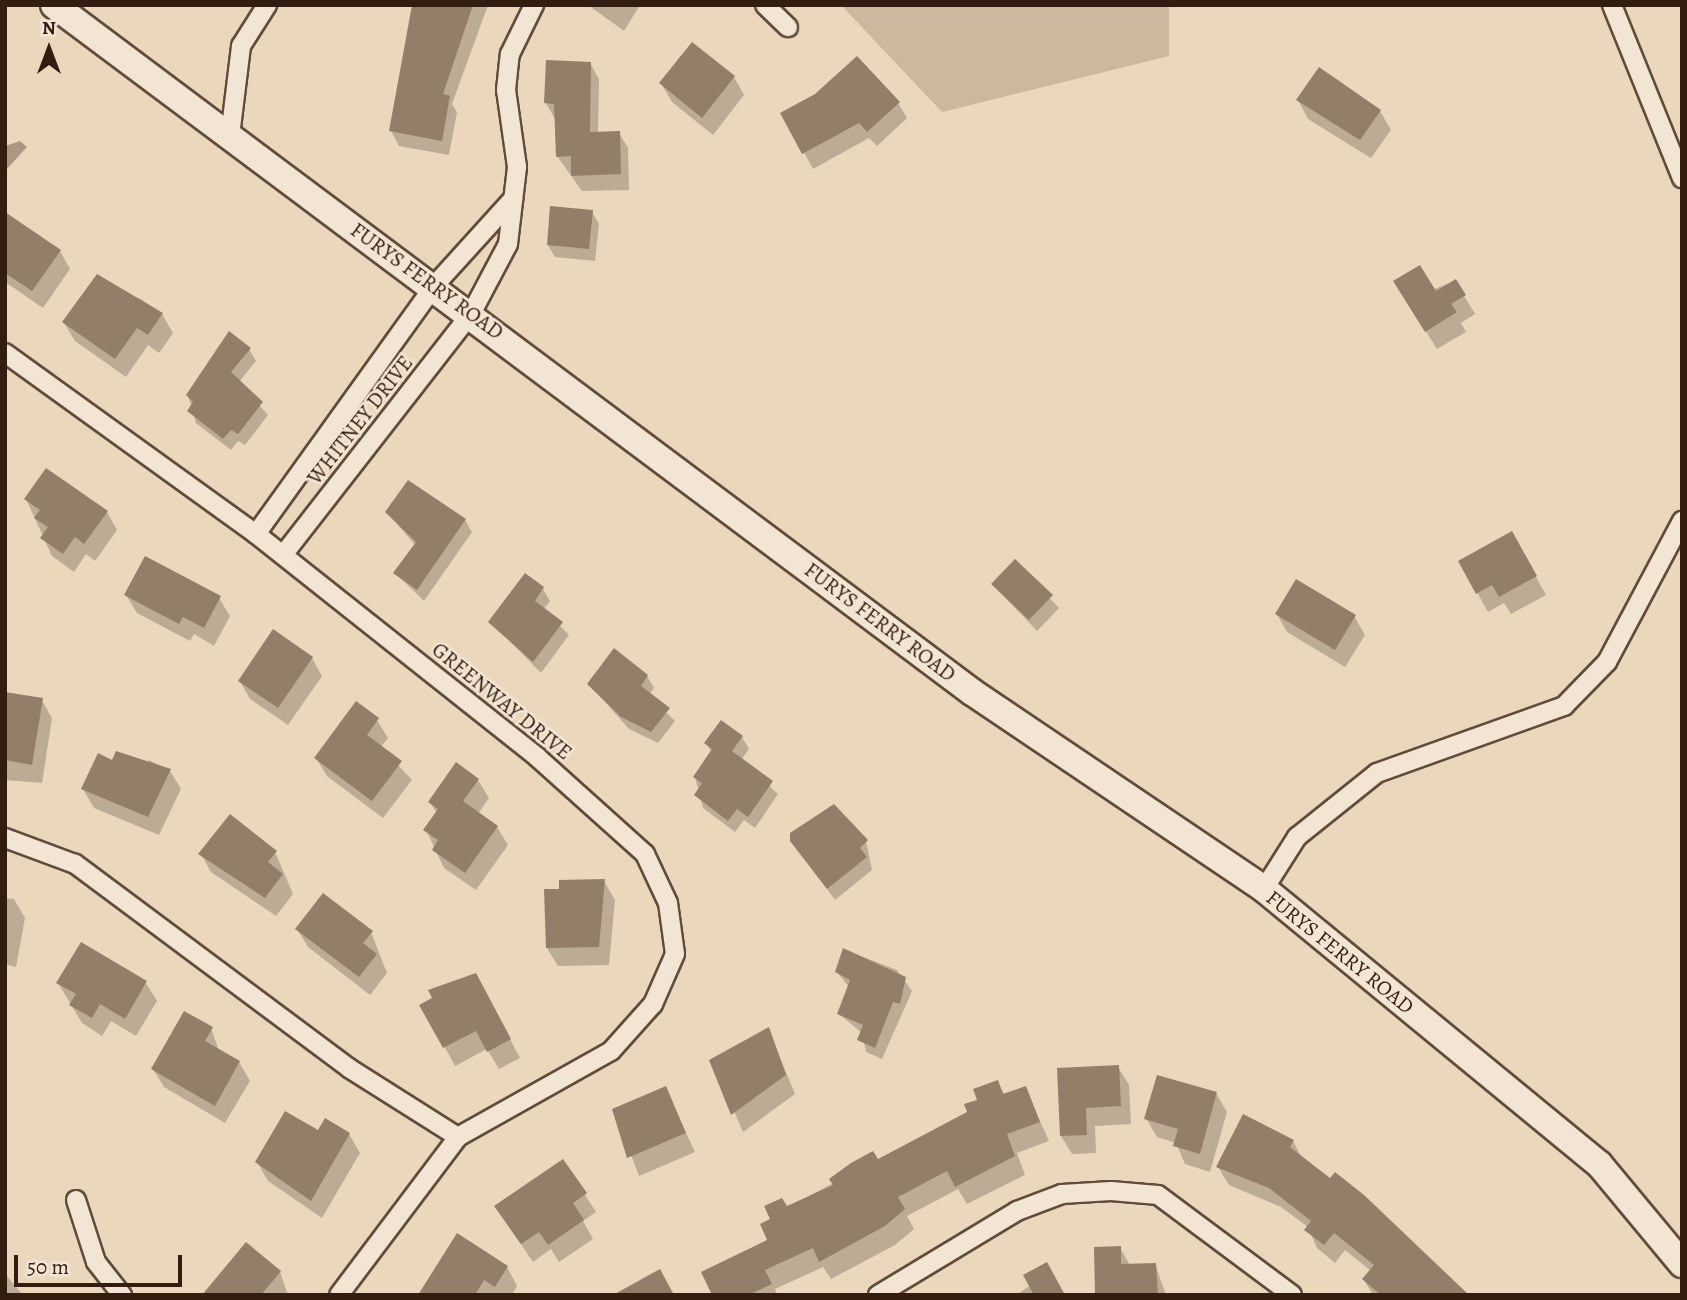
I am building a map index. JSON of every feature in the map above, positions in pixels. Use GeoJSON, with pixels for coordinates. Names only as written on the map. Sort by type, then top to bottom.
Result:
{"type":"FeatureCollection","features":[{"type":"Feature","properties":{"kind":"main road","name":"FURYS FERRY ROAD"},"geometry":{"type":"LineString","coordinates":[[54,5],[472,312],[972,692],[1264,889],[1599,1164],[1682,1264]]}},
{"type":"Feature","properties":{"kind":"street"},"geometry":{"type":"LineString","coordinates":[[230,136],[241,46],[267,5]]}},
{"type":"Feature","properties":{"kind":"street","name":"WHITNEY DRIVE"},"geometry":{"type":"LineString","coordinates":[[283,555],[472,312],[508,244],[517,167],[506,90],[510,54],[534,5]]}},
{"type":"Feature","properties":{"kind":"street"},"geometry":{"type":"LineString","coordinates":[[765,5],[788,27]]}},
{"type":"Feature","properties":{"kind":"street"},"geometry":{"type":"LineString","coordinates":[[1612,5],[1682,178]]}},
{"type":"Feature","properties":{"kind":"street","name":"WHITNEY DRIVE"},"geometry":{"type":"LineString","coordinates":[[256,534],[434,286],[513,199]]}},
{"type":"Feature","properties":{"kind":"street","name":"GREENWAY DRIVE"},"geometry":{"type":"LineString","coordinates":[[5,353],[256,534],[537,757],[645,854],[668,903],[675,954],[653,1004],[611,1051],[458,1137],[339,1295]]}},
{"type":"Feature","properties":{"kind":"street"},"geometry":{"type":"LineString","coordinates":[[1264,889],[1297,837],[1377,773],[1564,706],[1606,662],[1682,520]]}},
{"type":"Feature","properties":{"kind":"street"},"geometry":{"type":"LineString","coordinates":[[5,838],[75,864],[349,1068],[458,1137]]}},
{"type":"Feature","properties":{"kind":"street"},"geometry":{"type":"LineString","coordinates":[[878,1295],[1017,1211],[1062,1194],[1111,1191],[1158,1195],[1292,1295]]}},
{"type":"Feature","properties":{"kind":"street"},"geometry":{"type":"LineString","coordinates":[[76,1200],[96,1262],[122,1295]]}},
{"type":"Feature","properties":{"kind":"shaded area"},"geometry":{"type":"Polygon","coordinates":[[[841,5],[1169,5],[1169,56],[942,112],[841,5]]]}},
{"type":"Feature","properties":{"kind":"shaded area"},"geometry":{"type":"Polygon","coordinates":[[[20,141],[27,147],[5,171],[5,146],[20,141]]]}},
{"type":"Feature","properties":{"kind":"building"},"geometry":{"type":"Polygon","coordinates":[[[412,5],[473,5],[443,94],[450,96],[442,141],[389,131],[412,5]]]}},
{"type":"Feature","properties":{"kind":"building"},"geometry":{"type":"Polygon","coordinates":[[[692,42],[735,76],[702,118],[659,83],[692,42]]]}},
{"type":"Feature","properties":{"kind":"building"},"geometry":{"type":"Polygon","coordinates":[[[857,56],[900,102],[867,132],[859,123],[802,154],[780,113],[815,94],[857,56]]]}},
{"type":"Feature","properties":{"kind":"building"},"geometry":{"type":"Polygon","coordinates":[[[546,60],[591,62],[590,132],[620,131],[621,174],[571,176],[571,156],[556,157],[554,104],[544,103],[546,60]]]}},
{"type":"Feature","properties":{"kind":"building"},"geometry":{"type":"Polygon","coordinates":[[[1319,67],[1381,110],[1360,140],[1296,100],[1319,67]]]}},
{"type":"Feature","properties":{"kind":"building"},"geometry":{"type":"Polygon","coordinates":[[[550,206],[593,210],[589,249],[547,245],[550,206]]]}},
{"type":"Feature","properties":{"kind":"building"},"geometry":{"type":"Polygon","coordinates":[[[5,212],[61,250],[32,291],[5,273],[5,212]]]}},
{"type":"Feature","properties":{"kind":"building"},"geometry":{"type":"Polygon","coordinates":[[[1420,265],[1436,291],[1456,279],[1466,295],[1451,304],[1457,312],[1425,332],[1393,281],[1420,265]]]}},
{"type":"Feature","properties":{"kind":"building"},"geometry":{"type":"Polygon","coordinates":[[[97,274],[163,313],[148,335],[137,328],[115,359],[62,322],[97,274]]]}},
{"type":"Feature","properties":{"kind":"building"},"geometry":{"type":"Polygon","coordinates":[[[229,331],[251,348],[231,372],[263,402],[238,434],[231,430],[223,439],[187,411],[193,402],[186,395],[229,331]]]}},
{"type":"Feature","properties":{"kind":"building"},"geometry":{"type":"Polygon","coordinates":[[[46,468],[108,511],[84,544],[75,537],[63,554],[40,538],[48,527],[34,518],[40,510],[24,499],[46,468]]]}},
{"type":"Feature","properties":{"kind":"building"},"geometry":{"type":"Polygon","coordinates":[[[408,480],[466,519],[417,590],[393,573],[416,542],[385,512],[408,480]]]}},
{"type":"Feature","properties":{"kind":"building"},"geometry":{"type":"Polygon","coordinates":[[[1512,531],[1537,576],[1499,597],[1492,585],[1476,594],[1458,561],[1512,531]]]}},
{"type":"Feature","properties":{"kind":"building"},"geometry":{"type":"Polygon","coordinates":[[[145,556],[221,596],[204,628],[183,617],[179,624],[124,595],[145,556]]]}},
{"type":"Feature","properties":{"kind":"building"},"geometry":{"type":"Polygon","coordinates":[[[1015,559],[1053,595],[1029,620],[991,584],[1015,559]]]}},
{"type":"Feature","properties":{"kind":"building"},"geometry":{"type":"Polygon","coordinates":[[[525,573],[544,587],[535,601],[563,622],[533,662],[488,622],[525,573]]]}},
{"type":"Feature","properties":{"kind":"building"},"geometry":{"type":"Polygon","coordinates":[[[1296,579],[1356,615],[1335,650],[1275,614],[1296,579]]]}},
{"type":"Feature","properties":{"kind":"building"},"geometry":{"type":"Polygon","coordinates":[[[273,629],[313,657],[278,708],[238,681],[273,629]]]}},
{"type":"Feature","properties":{"kind":"building"},"geometry":{"type":"Polygon","coordinates":[[[614,648],[648,675],[641,686],[670,708],[651,732],[621,717],[587,684],[614,648]]]}},
{"type":"Feature","properties":{"kind":"building"},"geometry":{"type":"Polygon","coordinates":[[[5,692],[43,698],[32,765],[5,760],[5,692]]]}},
{"type":"Feature","properties":{"kind":"building"},"geometry":{"type":"Polygon","coordinates":[[[356,701],[379,718],[367,735],[402,761],[372,801],[314,758],[356,701]]]}},
{"type":"Feature","properties":{"kind":"building"},"geometry":{"type":"Polygon","coordinates":[[[721,720],[743,736],[732,751],[773,781],[748,817],[737,809],[728,821],[694,795],[702,783],[693,777],[712,749],[704,743],[721,720]]]}},
{"type":"Feature","properties":{"kind":"building"},"geometry":{"type":"Polygon","coordinates":[[[116,751],[171,769],[148,817],[81,789],[98,753],[112,760],[116,751]]]}},
{"type":"Feature","properties":{"kind":"building"},"geometry":{"type":"Polygon","coordinates":[[[456,762],[479,779],[463,801],[498,826],[465,873],[432,850],[438,840],[423,830],[438,809],[428,802],[456,762]]]}},
{"type":"Feature","properties":{"kind":"building"},"geometry":{"type":"Polygon","coordinates":[[[834,804],[868,840],[860,848],[867,857],[827,889],[790,841],[790,833],[834,804]]]}},
{"type":"Feature","properties":{"kind":"building"},"geometry":{"type":"Polygon","coordinates":[[[230,814],[277,851],[268,862],[283,874],[265,898],[198,854],[230,814]]]}},
{"type":"Feature","properties":{"kind":"building"},"geometry":{"type":"Polygon","coordinates":[[[605,879],[599,947],[546,948],[544,889],[559,889],[559,880],[605,879]]]}},
{"type":"Feature","properties":{"kind":"building"},"geometry":{"type":"Polygon","coordinates":[[[323,893],[373,931],[363,943],[377,954],[359,977],[295,929],[323,893]]]}},
{"type":"Feature","properties":{"kind":"building"},"geometry":{"type":"Polygon","coordinates":[[[81,942],[147,981],[125,1019],[100,1004],[92,1018],[69,1005],[76,994],[56,983],[81,942]]]}},
{"type":"Feature","properties":{"kind":"building"},"geometry":{"type":"Polygon","coordinates":[[[843,948],[906,977],[900,1004],[893,1002],[875,1048],[857,1040],[863,1025],[837,1014],[850,980],[835,972],[843,948]]]}},
{"type":"Feature","properties":{"kind":"building"},"geometry":{"type":"Polygon","coordinates":[[[476,973],[511,1039],[487,1052],[476,1031],[443,1048],[419,1005],[432,998],[428,990],[476,973]]]}},
{"type":"Feature","properties":{"kind":"building"},"geometry":{"type":"Polygon","coordinates":[[[184,1011],[213,1027],[205,1041],[240,1061],[215,1106],[151,1069],[184,1011]]]}},
{"type":"Feature","properties":{"kind":"building"},"geometry":{"type":"Polygon","coordinates":[[[769,1027],[786,1075],[731,1115],[709,1060],[769,1027]]]}},
{"type":"Feature","properties":{"kind":"building"},"geometry":{"type":"Polygon","coordinates":[[[1119,1065],[1121,1106],[1086,1108],[1087,1135],[1060,1136],[1057,1068],[1119,1065]]]}},
{"type":"Feature","properties":{"kind":"building"},"geometry":{"type":"Polygon","coordinates":[[[1157,1075],[1217,1092],[1200,1154],[1173,1146],[1178,1129],[1144,1119],[1157,1075]]]}},
{"type":"Feature","properties":{"kind":"building"},"geometry":{"type":"Polygon","coordinates":[[[998,1080],[1003,1094],[1026,1086],[1040,1122],[1007,1134],[1015,1156],[955,1187],[947,1171],[898,1197],[905,1209],[885,1226],[819,1262],[813,1248],[765,1270],[772,1284],[748,1295],[712,1295],[701,1272],[767,1240],[760,1224],[770,1219],[764,1206],[782,1198],[787,1206],[833,1185],[829,1179],[873,1151],[878,1159],[967,1112],[964,1104],[977,1100],[973,1089],[998,1080]]]}},
{"type":"Feature","properties":{"kind":"building"},"geometry":{"type":"Polygon","coordinates":[[[666,1086],[686,1133],[627,1158],[612,1109],[666,1086]]]}},
{"type":"Feature","properties":{"kind":"building"},"geometry":{"type":"Polygon","coordinates":[[[285,1111],[318,1130],[325,1118],[350,1133],[311,1201],[255,1162],[285,1111]]]}},
{"type":"Feature","properties":{"kind":"building"},"geometry":{"type":"Polygon","coordinates":[[[1243,1114],[1294,1140],[1290,1147],[1330,1178],[1335,1172],[1364,1195],[1469,1295],[1381,1295],[1362,1279],[1374,1265],[1334,1233],[1324,1245],[1304,1230],[1311,1221],[1269,1188],[1216,1167],[1243,1114]]]}},
{"type":"Feature","properties":{"kind":"building"},"geometry":{"type":"Polygon","coordinates":[[[563,1159],[587,1193],[573,1203],[584,1220],[548,1245],[539,1232],[521,1244],[494,1206],[563,1159]]]}},
{"type":"Feature","properties":{"kind":"building"},"geometry":{"type":"Polygon","coordinates":[[[457,1233],[508,1266],[495,1287],[484,1280],[475,1295],[418,1295],[457,1233]]]}},
{"type":"Feature","properties":{"kind":"building"},"geometry":{"type":"Polygon","coordinates":[[[246,1242],[281,1271],[261,1295],[202,1295],[246,1242]]]}},
{"type":"Feature","properties":{"kind":"building"},"geometry":{"type":"Polygon","coordinates":[[[1121,1246],[1121,1264],[1156,1263],[1158,1295],[1095,1295],[1094,1247],[1121,1246]]]}},
{"type":"Feature","properties":{"kind":"building"},"geometry":{"type":"Polygon","coordinates":[[[1047,1262],[1065,1295],[1034,1295],[1023,1275],[1047,1262]]]}},
{"type":"Feature","properties":{"kind":"building"},"geometry":{"type":"Polygon","coordinates":[[[660,1269],[674,1295],[613,1295],[660,1269]]]}}]}
